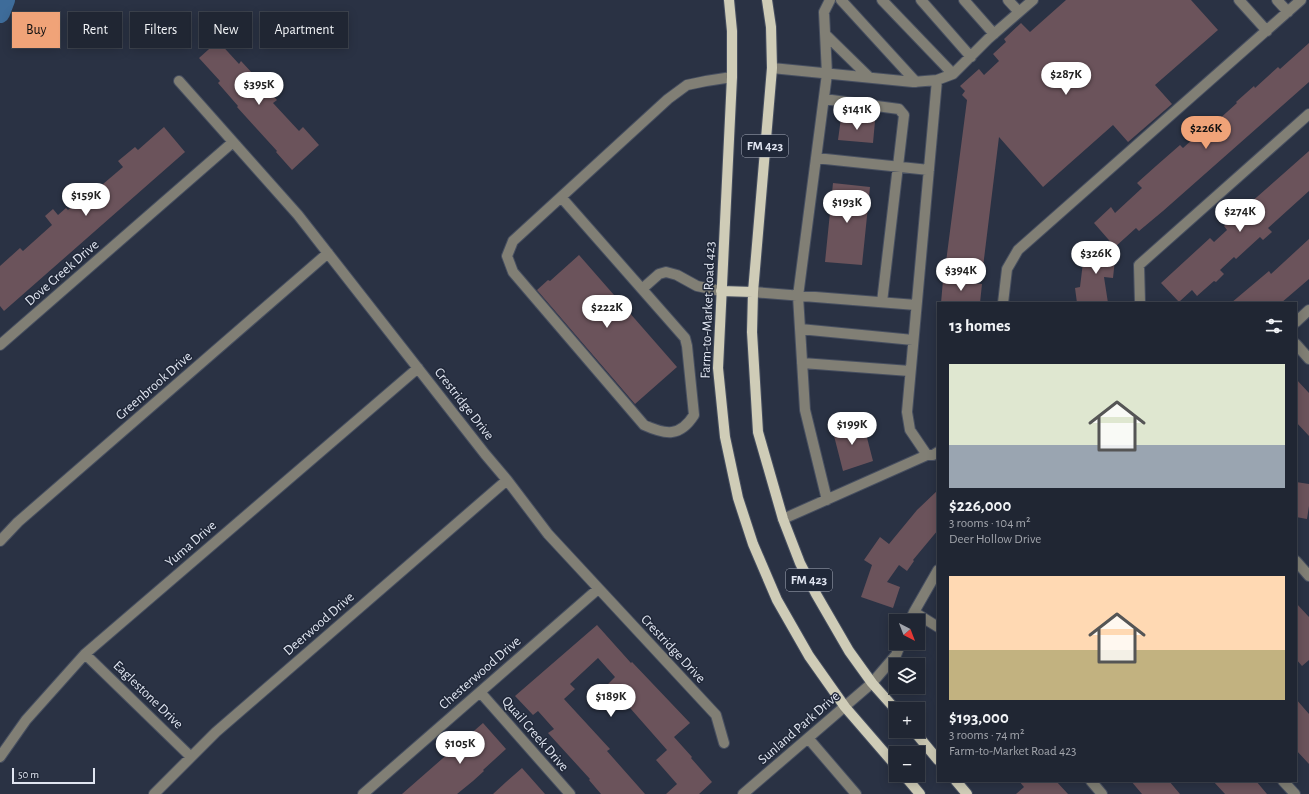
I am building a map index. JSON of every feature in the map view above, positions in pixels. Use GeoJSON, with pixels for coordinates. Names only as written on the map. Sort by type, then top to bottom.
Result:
{"type":"FeatureCollection","features":[{"type":"Feature","properties":{"kind":"main road","name":"Farm-to-Market Road 423"},"geometry":{"type":"LineString","coordinates":[[729,0],[732,31],[732,77],[718,368],[725,437],[738,498],[753,544],[777,600],[809,656],[845,706],[889,758]]}},
{"type":"Feature","properties":{"kind":"main road","name":"FM 423"},"geometry":{"type":"LineString","coordinates":[[767,0],[771,27],[772,68],[753,292],[752,332],[758,432],[784,520],[800,563],[849,651],[872,683],[889,702]]}},
{"type":"Feature","properties":{"kind":"main road"},"geometry":{"type":"LineString","coordinates":[[722,291],[753,292]]}},
{"type":"Feature","properties":{"kind":"main road"},"geometry":{"type":"LineString","coordinates":[[920,738],[937,759]]}},
{"type":"Feature","properties":{"kind":"main road"},"geometry":{"type":"LineString","coordinates":[[910,782],[920,794]]}},
{"type":"Feature","properties":{"kind":"main road"},"geometry":{"type":"LineString","coordinates":[[957,782],[967,794]]}},
{"type":"Feature","properties":{"kind":"street"},"geometry":{"type":"LineString","coordinates":[[827,500],[805,410],[798,296],[827,74],[824,12],[830,0]]}},
{"type":"Feature","properties":{"kind":"street"},"geometry":{"type":"LineString","coordinates":[[840,0],[916,82]]}},
{"type":"Feature","properties":{"kind":"street"},"geometry":{"type":"LineString","coordinates":[[882,0],[953,74]]}},
{"type":"Feature","properties":{"kind":"street"},"geometry":{"type":"LineString","coordinates":[[921,0],[971,57]]}},
{"type":"Feature","properties":{"kind":"street"},"geometry":{"type":"LineString","coordinates":[[964,0],[994,34]]}},
{"type":"Feature","properties":{"kind":"street"},"geometry":{"type":"LineString","coordinates":[[1008,0],[1019,12]]}},
{"type":"Feature","properties":{"kind":"street"},"geometry":{"type":"LineString","coordinates":[[772,68],[916,82],[937,80],[953,74],[994,34],[1033,0]]}},
{"type":"Feature","properties":{"kind":"street"},"geometry":{"type":"LineString","coordinates":[[1239,0],[1267,31]]}},
{"type":"Feature","properties":{"kind":"street"},"geometry":{"type":"LineString","coordinates":[[1277,0],[1288,12]]}},
{"type":"Feature","properties":{"kind":"street"},"geometry":{"type":"LineString","coordinates":[[1003,302],[1007,269],[1018,250],[1301,0]]}},
{"type":"Feature","properties":{"kind":"street"},"geometry":{"type":"LineString","coordinates":[[825,34],[870,78]]}},
{"type":"Feature","properties":{"kind":"street"},"geometry":{"type":"LineString","coordinates":[[561,197],[685,338],[694,415],[681,430],[672,432],[658,432],[644,425],[513,272],[509,265],[507,256],[513,242],[561,197],[668,99],[687,85],[732,77]]}},
{"type":"Feature","properties":{"kind":"street"},"geometry":{"type":"LineString","coordinates":[[927,455],[910,430],[907,412],[937,80]]}},
{"type":"Feature","properties":{"kind":"street","name":"Crestridge Drive"},"geometry":{"type":"LineString","coordinates":[[180,81],[298,215],[548,534],[716,715],[724,743]]}},
{"type":"Feature","properties":{"kind":"street"},"geometry":{"type":"LineString","coordinates":[[824,99],[899,109],[904,115],[882,302]]}},
{"type":"Feature","properties":{"kind":"street"},"geometry":{"type":"LineString","coordinates":[[1140,302],[1139,265],[1309,114]]}},
{"type":"Feature","properties":{"kind":"street","name":"Dove Creek Drive"},"geometry":{"type":"LineString","coordinates":[[0,345],[233,142]]}},
{"type":"Feature","properties":{"kind":"street"},"geometry":{"type":"LineString","coordinates":[[816,158],[929,170]]}},
{"type":"Feature","properties":{"kind":"street","name":"Greenbrook Drive"},"geometry":{"type":"LineString","coordinates":[[0,541],[18,522],[328,253]]}},
{"type":"Feature","properties":{"kind":"street"},"geometry":{"type":"LineString","coordinates":[[642,289],[659,274],[666,272],[677,275],[696,286],[722,291]]}},
{"type":"Feature","properties":{"kind":"street"},"geometry":{"type":"LineString","coordinates":[[753,292],[916,305]]}},
{"type":"Feature","properties":{"kind":"street"},"geometry":{"type":"LineString","coordinates":[[1297,321],[1309,310]]}},
{"type":"Feature","properties":{"kind":"street"},"geometry":{"type":"LineString","coordinates":[[800,329],[913,340]]}},
{"type":"Feature","properties":{"kind":"street"},"geometry":{"type":"LineString","coordinates":[[1297,345],[1309,358]]}},
{"type":"Feature","properties":{"kind":"street"},"geometry":{"type":"LineString","coordinates":[[802,363],[910,371]]}},
{"type":"Feature","properties":{"kind":"street","name":"Yuma Drive"},"geometry":{"type":"LineString","coordinates":[[0,757],[26,720],[85,654],[418,368]]}},
{"type":"Feature","properties":{"kind":"street"},"geometry":{"type":"LineString","coordinates":[[784,520],[927,455],[933,455],[937,453]]}},
{"type":"Feature","properties":{"kind":"street","name":"Deerwood Drive"},"geometry":{"type":"LineString","coordinates":[[154,794],[222,727],[507,480]]}},
{"type":"Feature","properties":{"kind":"street"},"geometry":{"type":"LineString","coordinates":[[1297,562],[1309,576]]}},
{"type":"Feature","properties":{"kind":"street"},"geometry":{"type":"LineString","coordinates":[[913,614],[937,572]]}},
{"type":"Feature","properties":{"kind":"street","name":"Chesterwood Drive"},"geometry":{"type":"LineString","coordinates":[[363,794],[598,589]]}},
{"type":"Feature","properties":{"kind":"street"},"geometry":{"type":"LineString","coordinates":[[925,622],[937,628]]}},
{"type":"Feature","properties":{"kind":"street","name":"Sunland Park Drive"},"geometry":{"type":"LineString","coordinates":[[743,794],[872,683],[898,650]]}},
{"type":"Feature","properties":{"kind":"street","name":"Eaglestone Drive"},"geometry":{"type":"LineString","coordinates":[[85,654],[191,757]]}},
{"type":"Feature","properties":{"kind":"street","name":"Quail Creek Drive"},"geometry":{"type":"LineString","coordinates":[[480,692],[570,794]]}},
{"type":"Feature","properties":{"kind":"street"},"geometry":{"type":"LineString","coordinates":[[808,738],[856,794]]}},
{"type":"Feature","properties":{"kind":"street"},"geometry":{"type":"LineString","coordinates":[[1092,782],[1102,794]]}},
{"type":"Feature","properties":{"kind":"street"},"geometry":{"type":"LineString","coordinates":[[1285,782],[1294,794]]}},
{"type":"Feature","properties":{"kind":"building"},"geometry":{"type":"Polygon","coordinates":[[[1066,0],[1191,0],[1218,30],[1155,85],[1172,104],[1128,142],[1113,125],[1043,187],[999,137],[983,267],[946,262],[967,100],[962,95],[965,91],[960,86],[979,69],[984,75],[999,61],[993,54],[1006,42],[1004,39],[1021,23],[1030,32],[1066,0]]]}},
{"type":"Feature","properties":{"kind":"building"},"geometry":{"type":"Polygon","coordinates":[[[1309,43],[1309,82],[1163,211],[1139,231],[1136,228],[1115,247],[1094,223],[1111,207],[1115,213],[1142,188],[1137,183],[1156,166],[1180,145],[1183,148],[1205,128],[1207,130],[1254,86],[1255,88],[1278,67],[1280,69],[1309,43]]]}},
{"type":"Feature","properties":{"kind":"building"},"geometry":{"type":"Polygon","coordinates":[[[210,48],[224,48],[239,64],[241,61],[277,100],[273,103],[299,131],[303,127],[319,145],[292,170],[237,107],[238,106],[218,83],[220,81],[199,58],[210,48]]]}},
{"type":"Feature","properties":{"kind":"building"},"geometry":{"type":"Polygon","coordinates":[[[841,118],[875,121],[873,143],[838,140],[841,118]]]}},
{"type":"Feature","properties":{"kind":"building"},"geometry":{"type":"Polygon","coordinates":[[[164,127],[185,152],[4,311],[0,306],[0,266],[20,248],[23,251],[52,225],[45,216],[53,209],[58,215],[66,208],[68,210],[93,187],[96,190],[123,167],[118,161],[135,147],[138,150],[164,127]]]}},
{"type":"Feature","properties":{"kind":"building"},"geometry":{"type":"Polygon","coordinates":[[[1309,151],[1309,191],[1268,228],[1272,232],[1263,240],[1260,237],[1236,259],[1234,257],[1220,270],[1224,274],[1216,282],[1214,281],[1197,296],[1192,290],[1179,302],[1161,283],[1210,238],[1214,242],[1227,230],[1224,226],[1309,151]]]}},
{"type":"Feature","properties":{"kind":"building"},"geometry":{"type":"Polygon","coordinates":[[[833,183],[870,187],[862,265],[825,262],[833,183]]]}},
{"type":"Feature","properties":{"kind":"building"},"geometry":{"type":"Polygon","coordinates":[[[1309,239],[1309,279],[1282,302],[1232,302],[1269,271],[1271,274],[1309,239]]]}},
{"type":"Feature","properties":{"kind":"building"},"geometry":{"type":"Polygon","coordinates":[[[1085,246],[1116,250],[1113,278],[1104,277],[1108,302],[1077,302],[1075,288],[1080,287],[1085,246]]]}},
{"type":"Feature","properties":{"kind":"building"},"geometry":{"type":"Polygon","coordinates":[[[579,255],[677,367],[635,404],[537,290],[548,280],[550,281],[579,255]]]}},
{"type":"Feature","properties":{"kind":"building"},"geometry":{"type":"Polygon","coordinates":[[[943,280],[982,284],[980,302],[941,302],[943,280]]]}},
{"type":"Feature","properties":{"kind":"building"},"geometry":{"type":"Polygon","coordinates":[[[1297,380],[1309,393],[1309,436],[1297,423],[1297,380]]]}},
{"type":"Feature","properties":{"kind":"building"},"geometry":{"type":"Polygon","coordinates":[[[863,422],[873,461],[843,471],[832,428],[846,425],[847,427],[863,422]]]}},
{"type":"Feature","properties":{"kind":"building"},"geometry":{"type":"Polygon","coordinates":[[[1297,482],[1309,484],[1309,506],[1307,519],[1297,517],[1297,482]]]}},
{"type":"Feature","properties":{"kind":"building"},"geometry":{"type":"Polygon","coordinates":[[[937,491],[937,531],[913,560],[914,561],[907,571],[899,565],[887,582],[900,587],[893,608],[861,597],[872,565],[864,560],[880,537],[889,544],[917,510],[937,491]]]}},
{"type":"Feature","properties":{"kind":"building"},"geometry":{"type":"Polygon","coordinates":[[[1297,604],[1309,617],[1309,660],[1302,666],[1297,660],[1297,604]]]}},
{"type":"Feature","properties":{"kind":"building"},"geometry":{"type":"Polygon","coordinates":[[[597,625],[631,663],[632,662],[690,723],[674,737],[712,782],[699,794],[666,794],[677,784],[656,760],[667,750],[623,700],[619,703],[605,687],[615,677],[598,658],[570,684],[575,689],[564,699],[610,749],[607,751],[645,794],[601,794],[589,780],[590,779],[548,733],[554,729],[538,711],[533,715],[515,696],[597,625]]]}},
{"type":"Feature","properties":{"kind":"building"},"geometry":{"type":"Polygon","coordinates":[[[1297,700],[1309,714],[1309,764],[1297,751],[1297,700]]]}},
{"type":"Feature","properties":{"kind":"building"},"geometry":{"type":"Polygon","coordinates":[[[483,723],[506,749],[473,781],[457,794],[402,794],[483,723]]]}},
{"type":"Feature","properties":{"kind":"building"},"geometry":{"type":"Polygon","coordinates":[[[522,768],[545,794],[493,794],[506,782],[522,768]]]}},
{"type":"Feature","properties":{"kind":"building"},"geometry":{"type":"Polygon","coordinates":[[[1020,782],[1057,782],[1068,794],[1016,794],[1024,787],[1020,782]]]}},
{"type":"Feature","properties":{"kind":"building"},"geometry":{"type":"Polygon","coordinates":[[[1132,782],[1170,782],[1180,794],[1142,794],[1132,782]]]}},
{"type":"Feature","properties":{"kind":"building"},"geometry":{"type":"Polygon","coordinates":[[[1214,782],[1257,782],[1267,794],[1225,794],[1214,782]]]}},
{"type":"Feature","properties":{"kind":"waterway"},"geometry":{"type":"LineString","coordinates":[[0,13],[5,0]]}}]}
